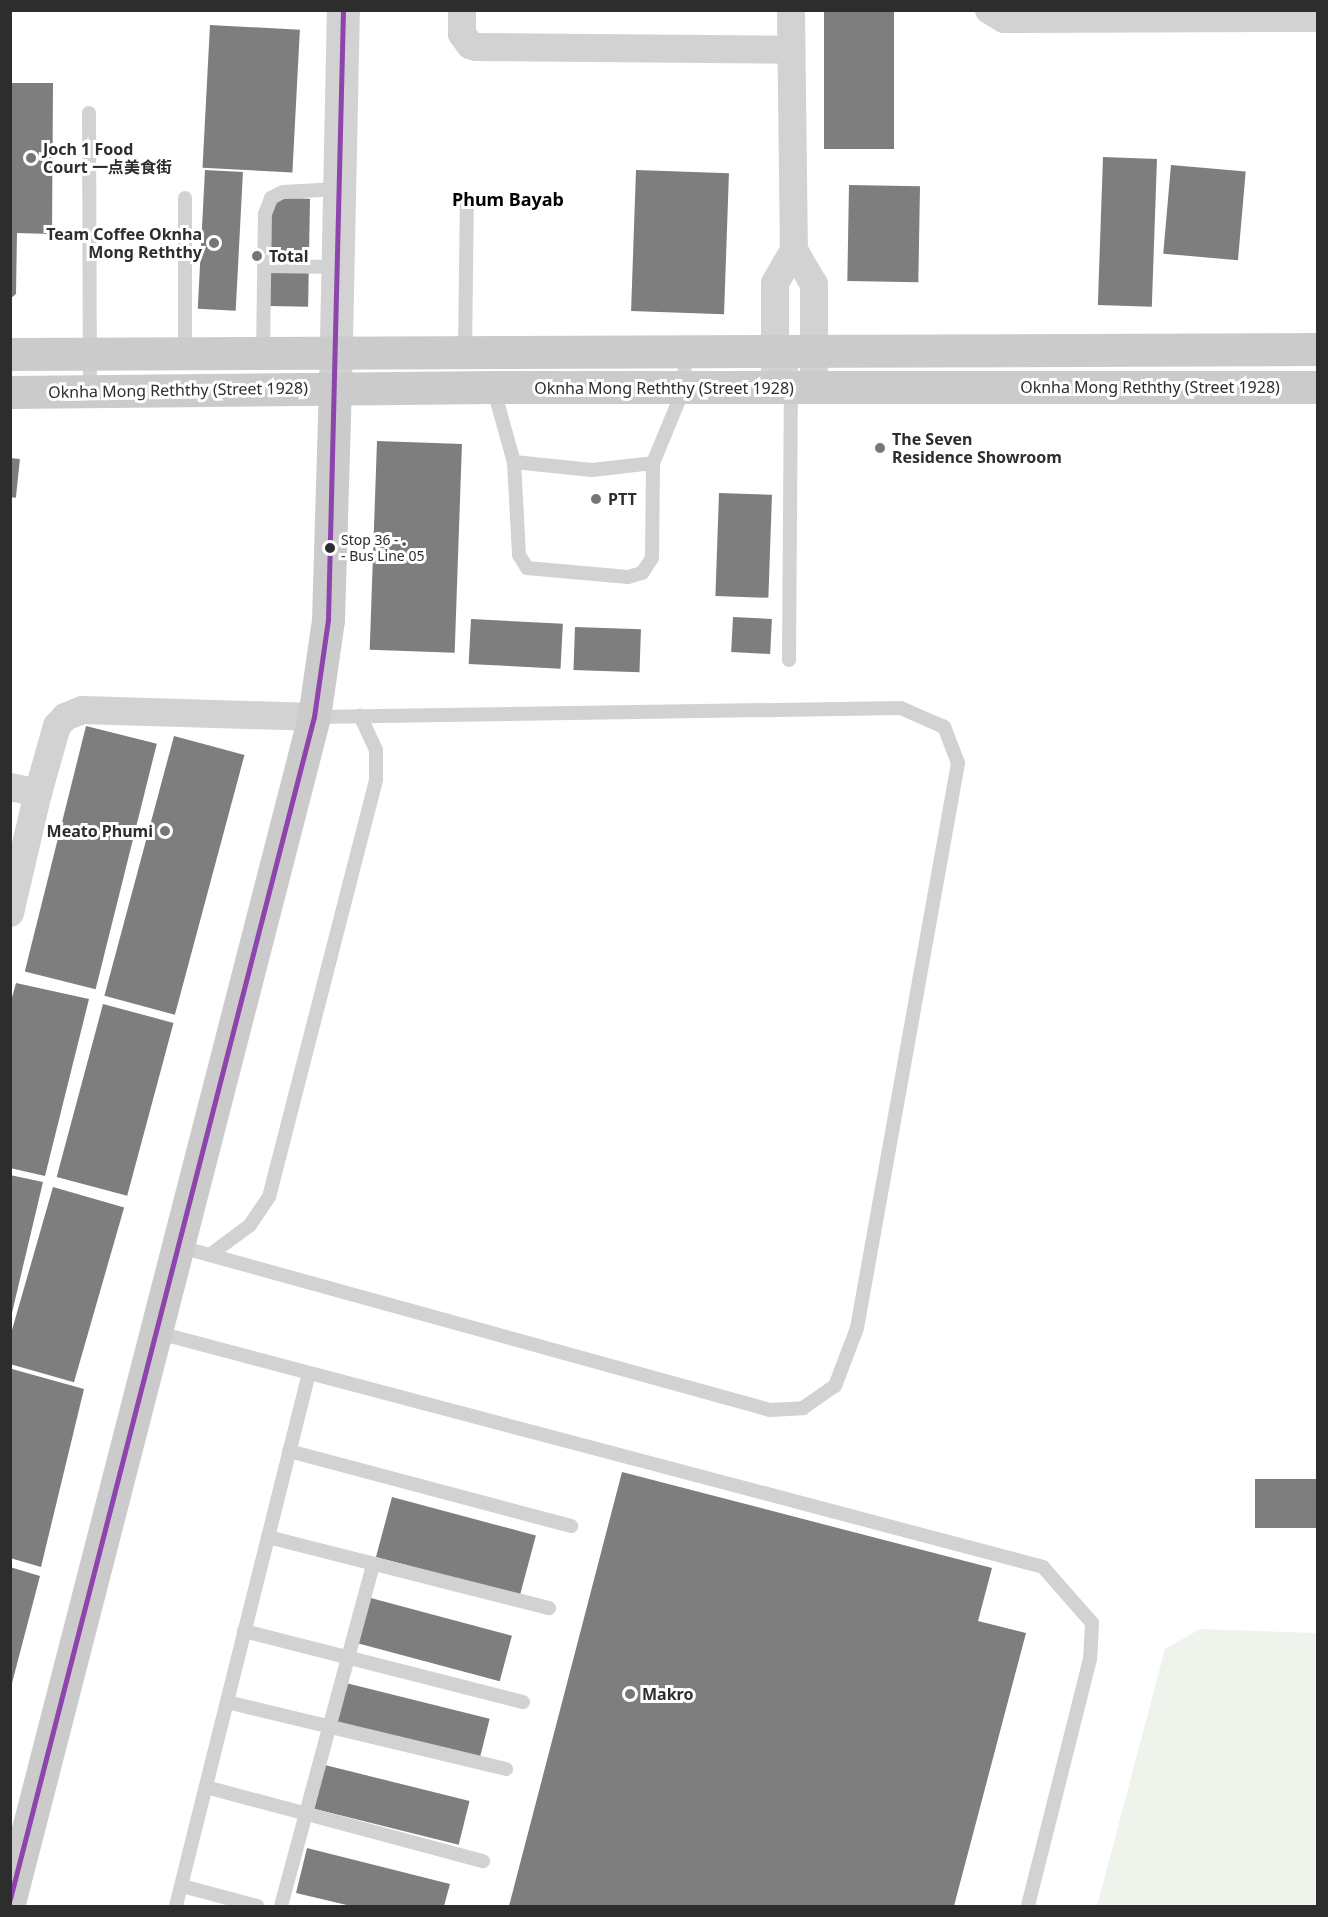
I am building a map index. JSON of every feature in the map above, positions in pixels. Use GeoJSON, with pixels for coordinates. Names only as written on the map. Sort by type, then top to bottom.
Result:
{"type":"FeatureCollection","features":[{"type":"Feature","properties":{"kind":"main road"},"geometry":{"type":"LineString","coordinates":[[10,354],[1307,349],[1307,387]]}},
{"type":"Feature","properties":{"kind":"main road","name":"Oknha Mong Reththy (Street 1928)"},"geometry":{"type":"LineString","coordinates":[[10,392],[493,387],[1307,387]]}},
{"type":"Feature","properties":{"kind":"main road"},"geometry":{"type":"LineString","coordinates":[[10,1899],[314,717],[328,620],[334,388]]}},
{"type":"Feature","properties":{"kind":"street"},"geometry":{"type":"LineString","coordinates":[[334,388],[343,10]]}},
{"type":"Feature","properties":{"kind":"street"},"geometry":{"type":"LineString","coordinates":[[462,10],[462,34],[470,45],[476,47],[791,50]]}},
{"type":"Feature","properties":{"kind":"street"},"geometry":{"type":"LineString","coordinates":[[791,10],[794,250],[814,284],[793,351],[793,388]]}},
{"type":"Feature","properties":{"kind":"street"},"geometry":{"type":"LineString","coordinates":[[990,10],[1004,19],[1317,18]]}},
{"type":"Feature","properties":{"kind":"street"},"geometry":{"type":"LineString","coordinates":[[793,388],[793,351],[775,283],[794,250]]}},
{"type":"Feature","properties":{"kind":"street"},"geometry":{"type":"LineString","coordinates":[[10,913],[38,793],[57,726],[65,717],[82,710],[314,717]]}},
{"type":"Feature","properties":{"kind":"street"},"geometry":{"type":"LineString","coordinates":[[10,787],[38,793]]}},
{"type":"Feature","properties":{"kind":"lane"},"geometry":{"type":"LineString","coordinates":[[89,113],[90,392]]}},
{"type":"Feature","properties":{"kind":"lane"},"geometry":{"type":"LineString","coordinates":[[263,354],[265,214],[271,198],[283,192],[340,189]]}},
{"type":"Feature","properties":{"kind":"lane"},"geometry":{"type":"LineString","coordinates":[[185,198],[185,354]]}},
{"type":"Feature","properties":{"kind":"lane"},"geometry":{"type":"LineString","coordinates":[[465,353],[467,200]]}},
{"type":"Feature","properties":{"kind":"lane"},"geometry":{"type":"LineString","coordinates":[[265,266],[337,267]]}},
{"type":"Feature","properties":{"kind":"lane"},"geometry":{"type":"LineString","coordinates":[[493,387],[514,462],[519,555],[527,568],[628,576],[642,573],[652,558],[653,463],[684,388],[685,351]]}},
{"type":"Feature","properties":{"kind":"lane"},"geometry":{"type":"LineString","coordinates":[[789,660],[793,388]]}},
{"type":"Feature","properties":{"kind":"lane"},"geometry":{"type":"LineString","coordinates":[[514,462],[592,470],[653,463]]}},
{"type":"Feature","properties":{"kind":"lane"},"geometry":{"type":"LineString","coordinates":[[177,1246],[770,1410],[803,1408],[835,1386],[857,1328],[958,763],[944,727],[901,708],[314,717]]}},
{"type":"Feature","properties":{"kind":"lane"},"geometry":{"type":"LineString","coordinates":[[211,1254],[250,1225],[269,1197],[376,779],[376,750],[360,716]]}},
{"type":"Feature","properties":{"kind":"lane"},"geometry":{"type":"LineString","coordinates":[[155,1332],[1043,1567],[1092,1623],[1090,1659],[1028,1906]]}},
{"type":"Feature","properties":{"kind":"lane"},"geometry":{"type":"LineString","coordinates":[[176,1906],[309,1372]]}},
{"type":"Feature","properties":{"kind":"lane"},"geometry":{"type":"LineString","coordinates":[[289,1451],[571,1526]]}},
{"type":"Feature","properties":{"kind":"lane"},"geometry":{"type":"LineString","coordinates":[[268,1537],[549,1608]]}},
{"type":"Feature","properties":{"kind":"lane"},"geometry":{"type":"LineString","coordinates":[[281,1906],[373,1563]]}},
{"type":"Feature","properties":{"kind":"lane"},"geometry":{"type":"LineString","coordinates":[[244,1631],[523,1702]]}},
{"type":"Feature","properties":{"kind":"lane"},"geometry":{"type":"LineString","coordinates":[[227,1702],[506,1769]]}},
{"type":"Feature","properties":{"kind":"lane"},"geometry":{"type":"LineString","coordinates":[[206,1787],[483,1861]]}},
{"type":"Feature","properties":{"kind":"lane"},"geometry":{"type":"LineString","coordinates":[[182,1886],[257,1906]]}},
{"type":"Feature","properties":{"kind":"shaded area"},"geometry":{"type":"Polygon","coordinates":[[[1200,1629],[1317,1633],[1317,1906],[1097,1906],[1165,1649],[1200,1629]]]}},
{"type":"Feature","properties":{"kind":"building"},"geometry":{"type":"Polygon","coordinates":[[[824,10],[894,10],[894,149],[824,149],[824,10]]]}},
{"type":"Feature","properties":{"kind":"building"},"geometry":{"type":"Polygon","coordinates":[[[210,25],[300,30],[292,173],[203,168],[210,25]]]}},
{"type":"Feature","properties":{"kind":"building","name":"Joch 1 Food Court 一点美食街"},"geometry":{"type":"Polygon","coordinates":[[[10,83],[53,83],[52,234],[17,233],[16,294],[10,299],[10,83]]]}},
{"type":"Feature","properties":{"kind":"building"},"geometry":{"type":"Polygon","coordinates":[[[1103,157],[1157,159],[1152,307],[1098,305],[1103,157]]]}},
{"type":"Feature","properties":{"kind":"building"},"geometry":{"type":"Polygon","coordinates":[[[1171,165],[1246,172],[1238,260],[1163,254],[1171,165]]]}},
{"type":"Feature","properties":{"kind":"building"},"geometry":{"type":"Polygon","coordinates":[[[205,170],[243,172],[236,311],[198,309],[205,170]]]}},
{"type":"Feature","properties":{"kind":"building"},"geometry":{"type":"Polygon","coordinates":[[[636,170],[729,173],[724,314],[631,311],[636,170]]]}},
{"type":"Feature","properties":{"kind":"building"},"geometry":{"type":"Polygon","coordinates":[[[849,185],[920,186],[918,282],[847,281],[849,185]]]}},
{"type":"Feature","properties":{"kind":"building"},"geometry":{"type":"Polygon","coordinates":[[[271,198],[310,199],[308,307],[269,306],[271,198]]]}},
{"type":"Feature","properties":{"kind":"building"},"geometry":{"type":"Polygon","coordinates":[[[377,441],[462,444],[455,653],[370,650],[377,441]]]}},
{"type":"Feature","properties":{"kind":"building"},"geometry":{"type":"Polygon","coordinates":[[[10,458],[20,459],[16,498],[10,497],[10,458]]]}},
{"type":"Feature","properties":{"kind":"building"},"geometry":{"type":"Polygon","coordinates":[[[719,493],[772,495],[768,598],[715,596],[719,493]]]}},
{"type":"Feature","properties":{"kind":"building"},"geometry":{"type":"Polygon","coordinates":[[[733,617],[772,619],[770,654],[731,652],[733,617]]]}},
{"type":"Feature","properties":{"kind":"building"},"geometry":{"type":"Polygon","coordinates":[[[471,619],[563,624],[561,669],[469,664],[471,619]]]}},
{"type":"Feature","properties":{"kind":"building"},"geometry":{"type":"Polygon","coordinates":[[[575,627],[641,629],[639,672],[573,670],[575,627]]]}},
{"type":"Feature","properties":{"kind":"building"},"geometry":{"type":"Polygon","coordinates":[[[86,726],[157,744],[96,989],[25,971],[86,726]]]}},
{"type":"Feature","properties":{"kind":"building"},"geometry":{"type":"Polygon","coordinates":[[[174,736],[245,755],[175,1015],[104,996],[174,736]]]}},
{"type":"Feature","properties":{"kind":"building"},"geometry":{"type":"Polygon","coordinates":[[[16,983],[89,999],[45,1176],[10,1168],[10,1005],[16,983]]]}},
{"type":"Feature","properties":{"kind":"building"},"geometry":{"type":"Polygon","coordinates":[[[103,1004],[174,1023],[127,1196],[57,1177],[103,1004]]]}},
{"type":"Feature","properties":{"kind":"building"},"geometry":{"type":"Polygon","coordinates":[[[10,1175],[43,1182],[11,1317],[10,1317],[10,1175]]]}},
{"type":"Feature","properties":{"kind":"building"},"geometry":{"type":"Polygon","coordinates":[[[53,1187],[124,1207],[74,1382],[10,1364],[10,1337],[53,1187]]]}},
{"type":"Feature","properties":{"kind":"building"},"geometry":{"type":"Polygon","coordinates":[[[12,1369],[84,1389],[41,1567],[10,1558],[12,1369]]]}},
{"type":"Feature","properties":{"kind":"building"},"geometry":{"type":"Polygon","coordinates":[[[622,1472],[992,1568],[978,1621],[1026,1633],[954,1906],[509,1906],[622,1472]]]}},
{"type":"Feature","properties":{"kind":"building"},"geometry":{"type":"Polygon","coordinates":[[[1255,1479],[1318,1479],[1318,1528],[1255,1528],[1255,1479]]]}},
{"type":"Feature","properties":{"kind":"building"},"geometry":{"type":"Polygon","coordinates":[[[392,1497],[536,1536],[520,1595],[376,1557],[392,1497]]]}},
{"type":"Feature","properties":{"kind":"building"},"geometry":{"type":"Polygon","coordinates":[[[10,1567],[40,1576],[11,1687],[10,1687],[10,1567]]]}},
{"type":"Feature","properties":{"kind":"building"},"geometry":{"type":"Polygon","coordinates":[[[367,1597],[512,1636],[500,1681],[355,1642],[367,1597]]]}},
{"type":"Feature","properties":{"kind":"building"},"geometry":{"type":"Polygon","coordinates":[[[346,1683],[490,1719],[479,1760],[336,1724],[346,1683]]]}},
{"type":"Feature","properties":{"kind":"building"},"geometry":{"type":"Polygon","coordinates":[[[325,1765],[470,1801],[459,1845],[314,1809],[325,1765]]]}},
{"type":"Feature","properties":{"kind":"building"},"geometry":{"type":"Polygon","coordinates":[[[307,1848],[450,1884],[444,1906],[351,1906],[296,1893],[307,1848]]]}},
{"type":"Feature","properties":{"kind":"transit line"},"geometry":{"type":"LineString","coordinates":[[10,1899],[314,717],[328,620],[343,10]]}},
{"type":"Feature","properties":{"kind":"place","name":"Joch 1 Food Court 一点美食街"},"geometry":{"type":"Point","coordinates":[31,158]}},
{"type":"Feature","properties":{"kind":"place","name":"Team Coffee Oknha Mong Reththy"},"geometry":{"type":"Point","coordinates":[214,243]}},
{"type":"Feature","properties":{"kind":"place","name":"Total"},"geometry":{"type":"Point","coordinates":[257,256]}},
{"type":"Feature","properties":{"kind":"place","name":"The Seven Residence Showroom"},"geometry":{"type":"Point","coordinates":[880,448]}},
{"type":"Feature","properties":{"kind":"place","name":"PTT"},"geometry":{"type":"Point","coordinates":[596,499]}},
{"type":"Feature","properties":{"kind":"place","name":"Stop 36 - . - Bus Line 05"},"geometry":{"type":"Point","coordinates":[330,548]}},
{"type":"Feature","properties":{"kind":"place","name":"Meato Phumi"},"geometry":{"type":"Point","coordinates":[165,831]}},
{"type":"Feature","properties":{"kind":"place","name":"Makro"},"geometry":{"type":"Point","coordinates":[630,1694]}},
{"type":"Feature","properties":{"kind":"district","name":"Phum Bayab"},"geometry":{"type":"Point","coordinates":[508,199]}}]}
